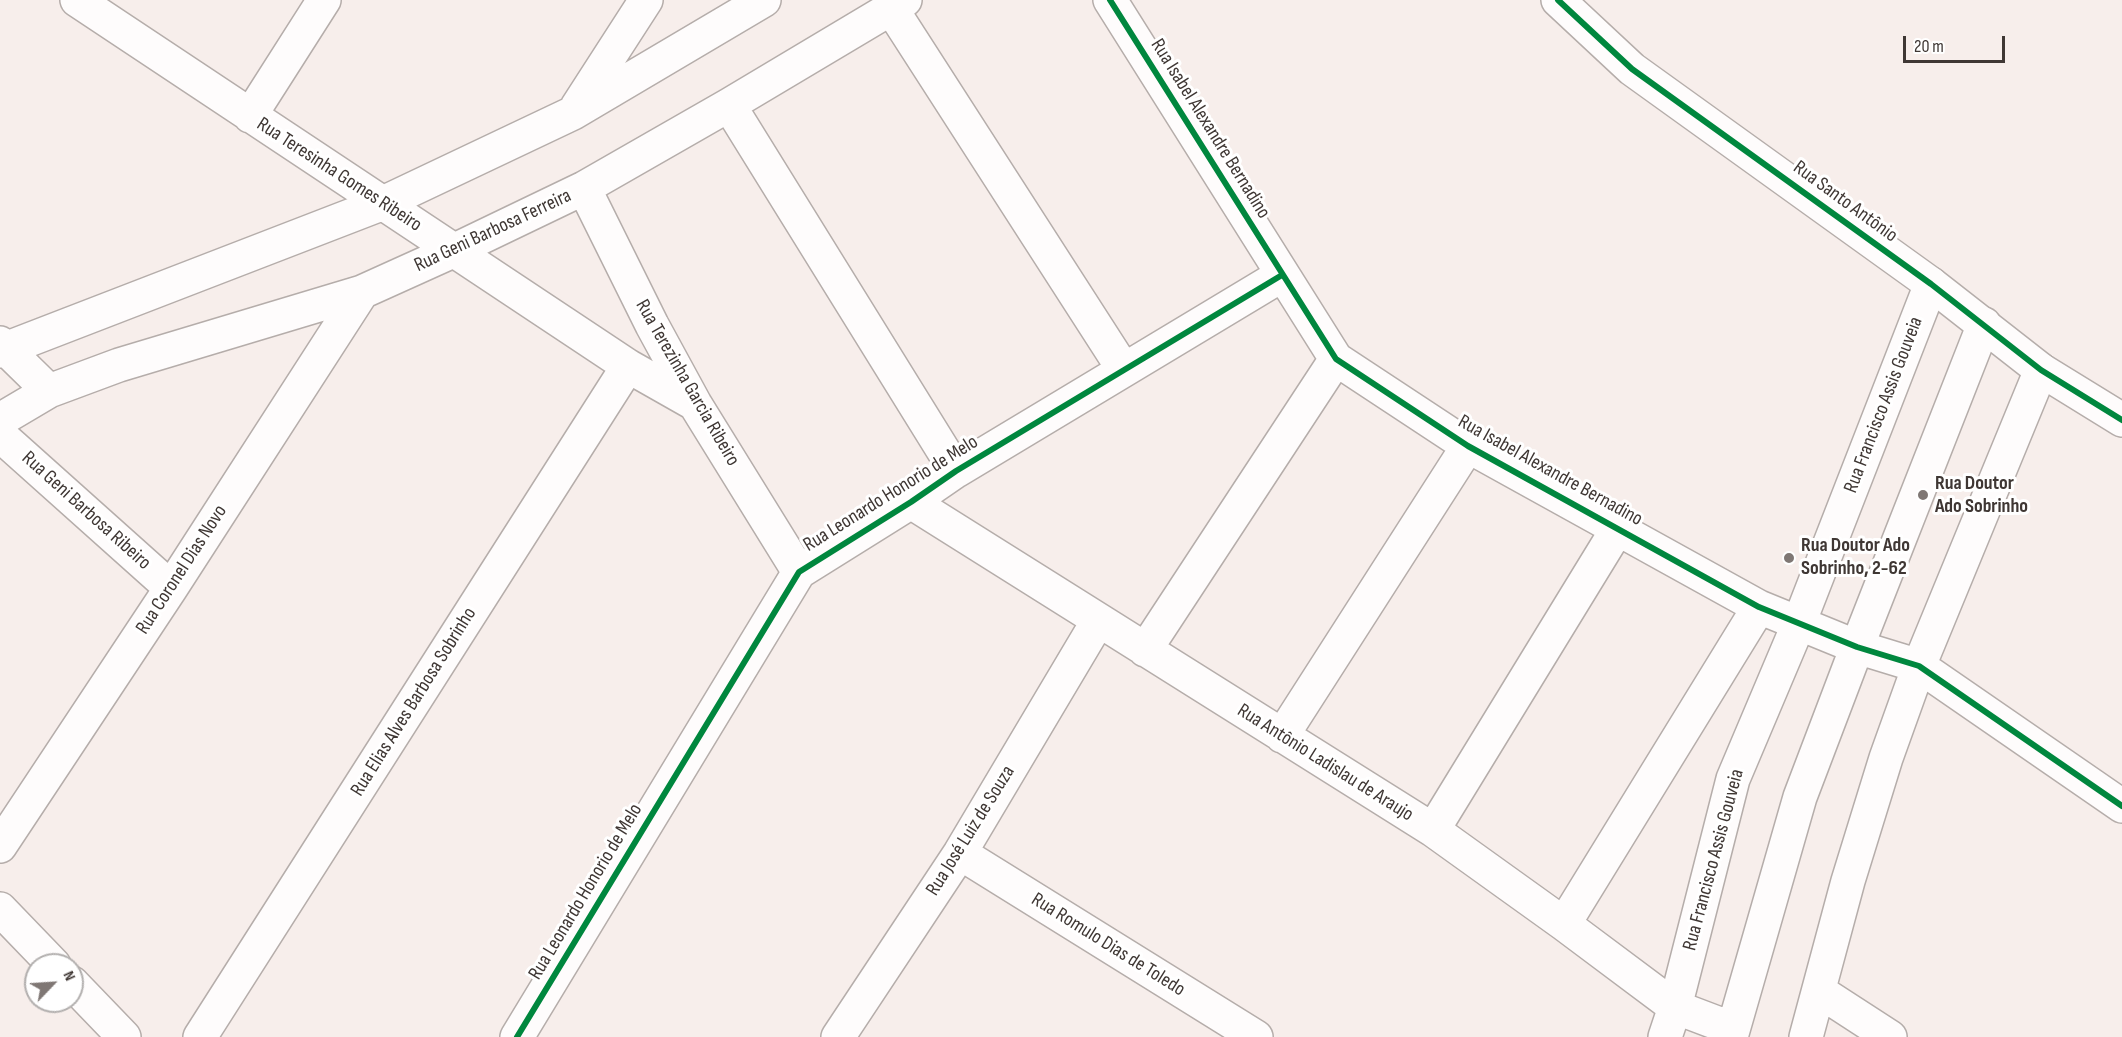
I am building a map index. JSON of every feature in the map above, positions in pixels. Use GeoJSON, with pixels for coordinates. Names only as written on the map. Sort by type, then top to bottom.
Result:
{"type":"FeatureCollection","features":[{"type":"Feature","properties":{"kind":"street","name":"Rua Teresinha Gomes Ribeiro"},"geometry":{"type":"LineString","coordinates":[[77,0],[628,366],[695,404]]}},
{"type":"Feature","properties":{"kind":"street"},"geometry":{"type":"LineString","coordinates":[[250,116],[324,0]]}},
{"type":"Feature","properties":{"kind":"street"},"geometry":{"type":"LineString","coordinates":[[573,113],[646,0]]}},
{"type":"Feature","properties":{"kind":"street"},"geometry":{"type":"LineString","coordinates":[[49,391],[2,347],[381,204],[573,113],[764,0]]}},
{"type":"Feature","properties":{"kind":"street","name":"Rua Isabel Alexandre Bernadino"},"geometry":{"type":"LineString","coordinates":[[1110,0],[1336,359],[1468,446],[1759,607],[1857,647],[1919,666],[2122,806]]}},
{"type":"Feature","properties":{"kind":"street","name":"Rua Santo Antônio"},"geometry":{"type":"LineString","coordinates":[[1558,0],[1632,69],[1931,284],[2041,370],[2122,420]]}},
{"type":"Feature","properties":{"kind":"street"},"geometry":{"type":"LineString","coordinates":[[898,4],[1124,370]]}},
{"type":"Feature","properties":{"kind":"street","name":"Rua Geni Barbosa Ferreira"},"geometry":{"type":"LineString","coordinates":[[0,420],[49,391],[119,365],[362,292],[455,250],[584,188],[898,4]]}},
{"type":"Feature","properties":{"kind":"street"},"geometry":{"type":"LineString","coordinates":[[729,105],[956,471]]}},
{"type":"Feature","properties":{"kind":"street","name":"Rua Terezinha Garcia Ribeiro"},"geometry":{"type":"LineString","coordinates":[[584,188],[652,325],[695,404],[799,572]]}},
{"type":"Feature","properties":{"kind":"street","name":"Rua Leonardo Honorio de Melo"},"geometry":{"type":"LineString","coordinates":[[517,1037],[799,572],[956,471],[1282,275]]}},
{"type":"Feature","properties":{"kind":"street","name":"Rua Francisco Assis Gouveia"},"geometry":{"type":"LineString","coordinates":[[1670,1022],[1733,779],[1799,623],[1931,284]]}},
{"type":"Feature","properties":{"kind":"street","name":"Rua Coronel Dias Novo"},"geometry":{"type":"LineString","coordinates":[[0,846],[171,588],[362,292]]}},
{"type":"Feature","properties":{"kind":"street"},"geometry":{"type":"LineString","coordinates":[[1732,1033],[1800,797],[1984,324]]}},
{"type":"Feature","properties":{"kind":"street"},"geometry":{"type":"LineString","coordinates":[[1145,650],[1336,359]]}},
{"type":"Feature","properties":{"kind":"street","name":"Rua Elias Alves Barbosa Sobrinho"},"geometry":{"type":"LineString","coordinates":[[200,1037],[628,366]]}},
{"type":"Feature","properties":{"kind":"street"},"geometry":{"type":"LineString","coordinates":[[1806,1037],[1848,881],[1886,758],[1919,666],[2041,370]]}},
{"type":"Feature","properties":{"kind":"street","name":"Rua Geni Barbosa Ribeiro"},"geometry":{"type":"LineString","coordinates":[[0,435],[171,588]]}},
{"type":"Feature","properties":{"kind":"street"},"geometry":{"type":"LineString","coordinates":[[1282,736],[1468,446]]}},
{"type":"Feature","properties":{"kind":"street","name":"Rua Antônio Ladislau de Araujo"},"geometry":{"type":"LineString","coordinates":[[911,502],[1433,830],[1564,924],[1670,1022],[1732,1033]]}},
{"type":"Feature","properties":{"kind":"street"},"geometry":{"type":"LineString","coordinates":[[1433,830],[1618,528]]}},
{"type":"Feature","properties":{"kind":"street"},"geometry":{"type":"LineString","coordinates":[[1564,924],[1759,607]]}},
{"type":"Feature","properties":{"kind":"street","name":"Rua José Luiz de Souza"},"geometry":{"type":"LineString","coordinates":[[838,1037],[960,853],[1098,621]]}},
{"type":"Feature","properties":{"kind":"street","name":"Rua Romulo Dias de Toledo"},"geometry":{"type":"LineString","coordinates":[[960,853],[1256,1037]]}},
{"type":"Feature","properties":{"kind":"street"},"geometry":{"type":"LineString","coordinates":[[0,909],[42,953]]}},
{"type":"Feature","properties":{"kind":"street"},"geometry":{"type":"LineString","coordinates":[[1819,991],[1890,1037]]}},
{"type":"Feature","properties":{"kind":"street"},"geometry":{"type":"LineString","coordinates":[[84,995],[124,1037]]}},
{"type":"Feature","properties":{"kind":"cycle path"},"geometry":{"type":"LineString","coordinates":[[1110,0],[1336,359],[1468,446],[1759,607],[1857,647],[1919,666],[2122,806]]}},
{"type":"Feature","properties":{"kind":"cycle path"},"geometry":{"type":"LineString","coordinates":[[1558,0],[1632,69],[1931,284],[2041,370],[2122,420]]}},
{"type":"Feature","properties":{"kind":"cycle path"},"geometry":{"type":"LineString","coordinates":[[517,1037],[799,572],[956,471],[1282,275]]}},
{"type":"Feature","properties":{"kind":"place","name":"Rua Doutor Ado Sobrinho"},"geometry":{"type":"Point","coordinates":[1923,495]}},
{"type":"Feature","properties":{"kind":"place","name":"Rua Doutor Ado Sobrinho, 2-62"},"geometry":{"type":"Point","coordinates":[1789,558]}}]}
